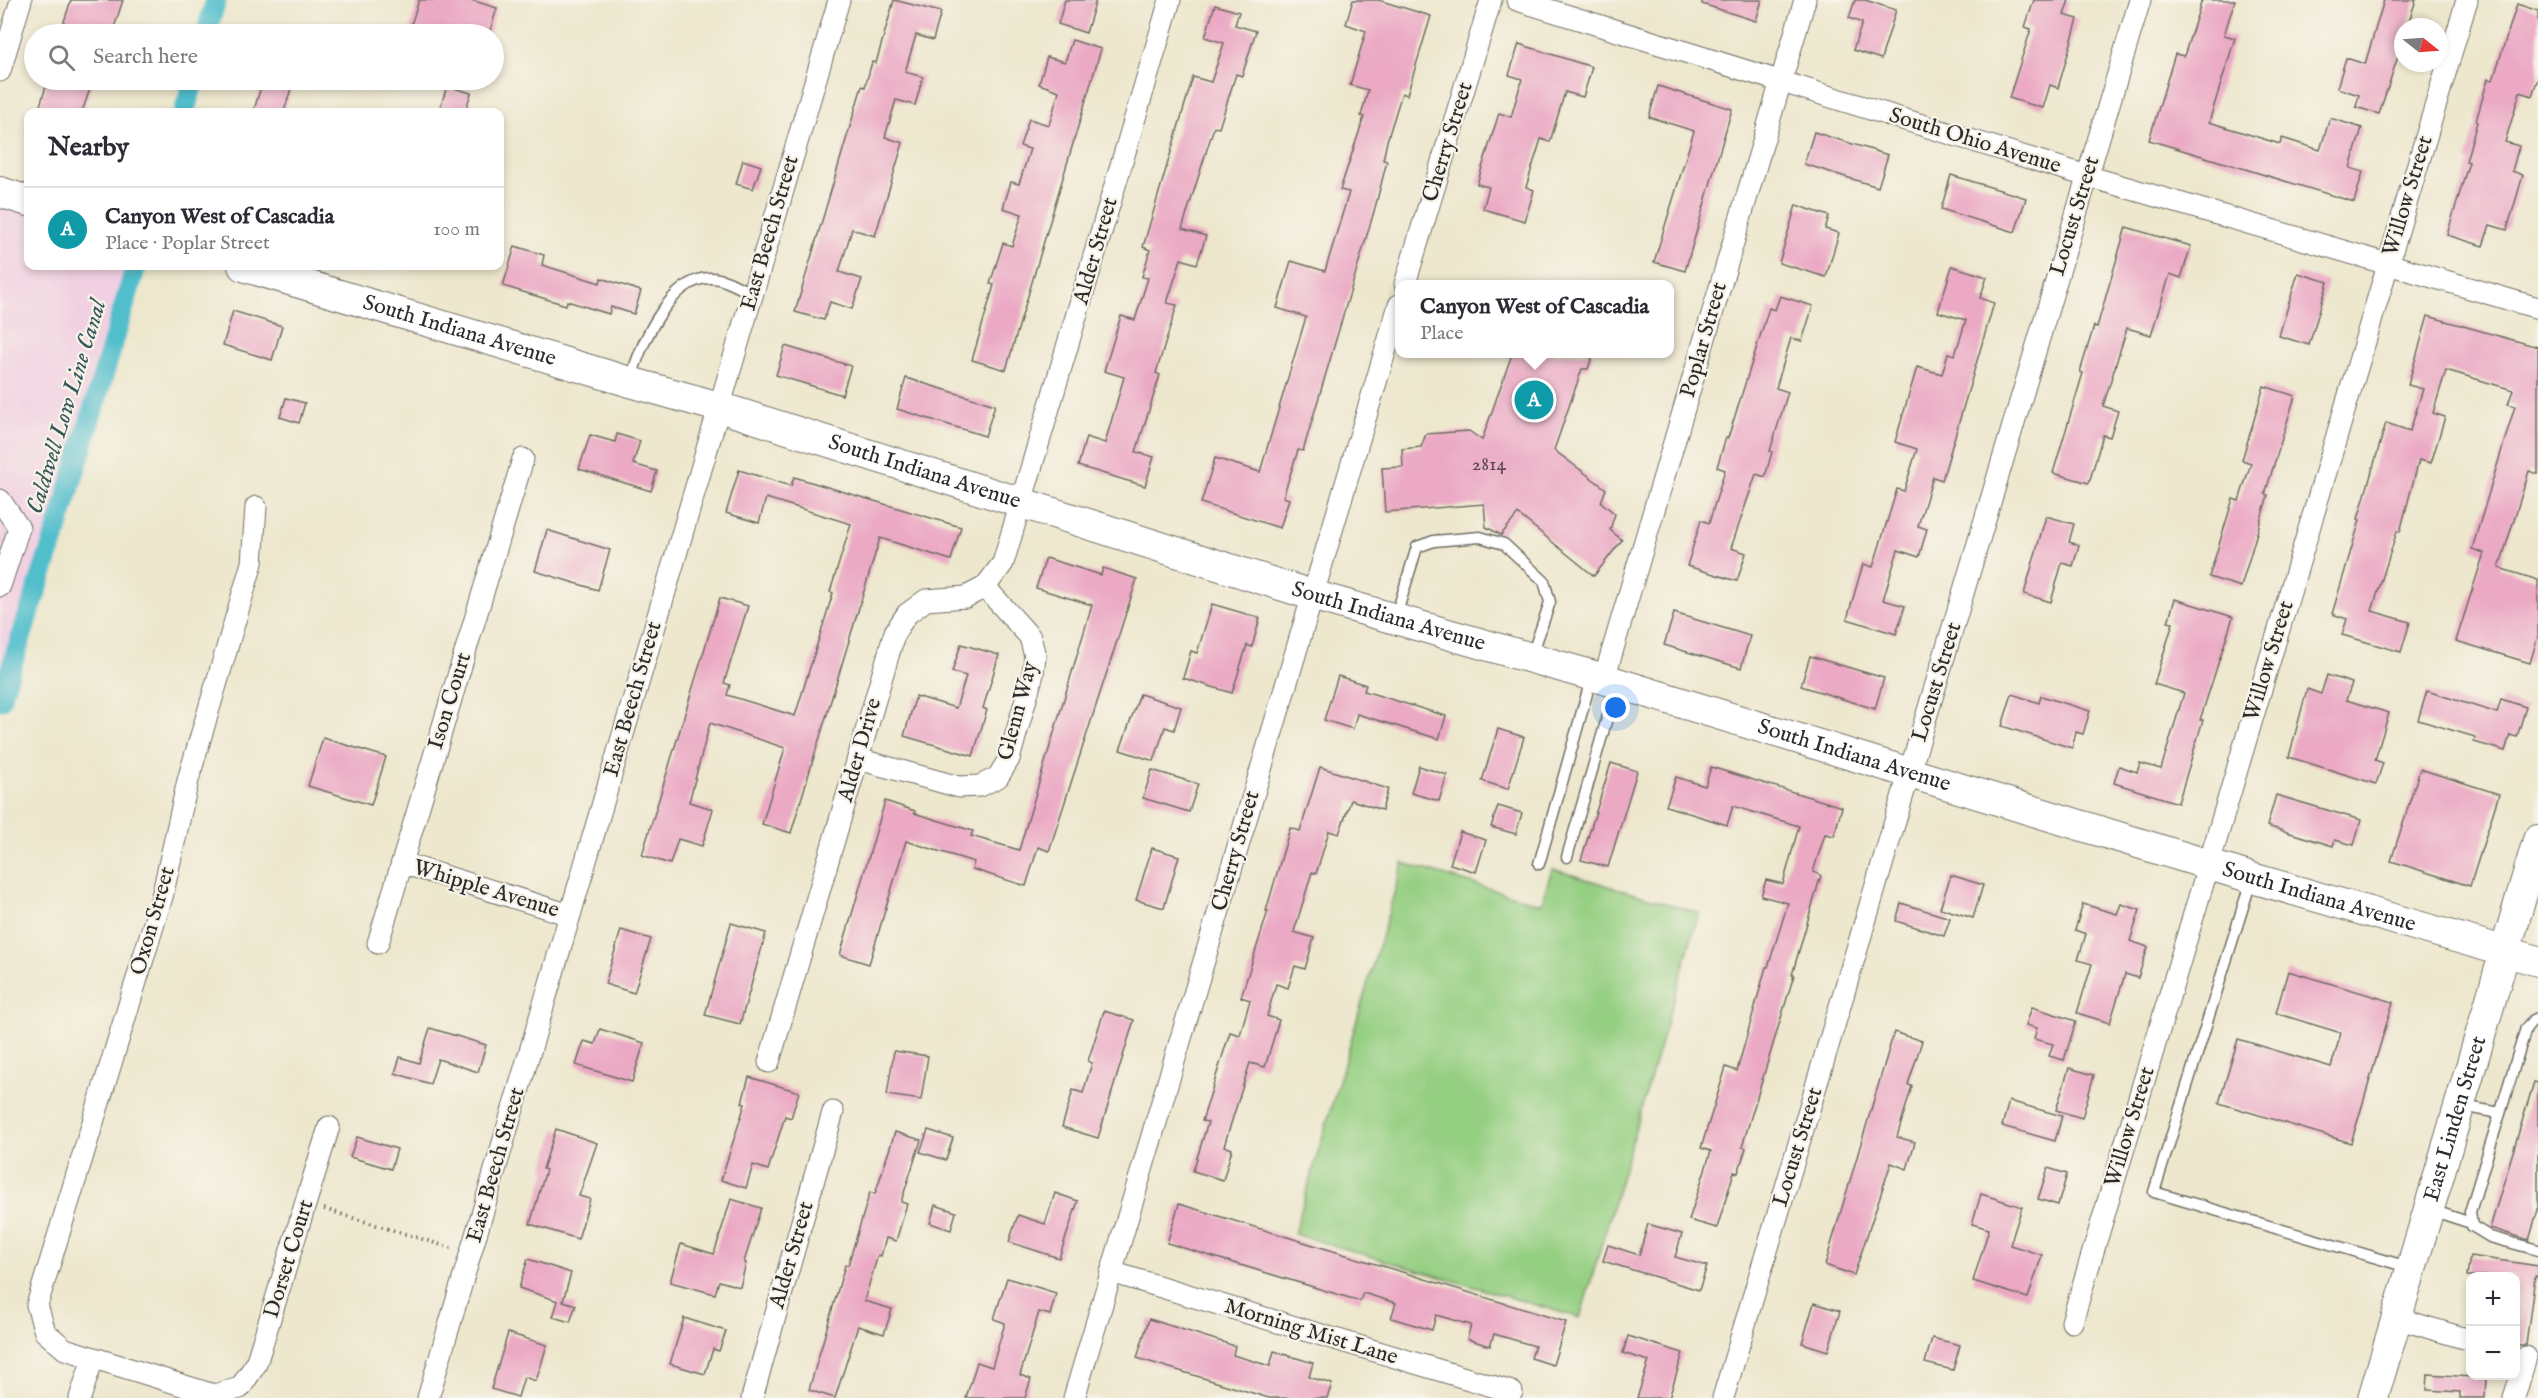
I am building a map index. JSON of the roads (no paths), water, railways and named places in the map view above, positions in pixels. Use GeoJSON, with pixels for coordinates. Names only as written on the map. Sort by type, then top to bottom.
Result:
{"type":"FeatureCollection","features":[{"type":"Feature","properties":{"kind":"main road"},"geometry":{"type":"LineString","coordinates":[[0,192],[24,200]]}},
{"type":"Feature","properties":{"kind":"main road","name":"South Indiana Avenue"},"geometry":{"type":"LineString","coordinates":[[256,270],[719,407],[1022,501],[1312,595],[1910,772],[2252,878],[2538,961]]}},
{"type":"Feature","properties":{"kind":"main road","name":"East Linden Street"},"geometry":{"type":"LineString","coordinates":[[2373,1398],[2538,840]]}},
{"type":"Feature","properties":{"kind":"street","name":"East Beech Street"},"geometry":{"type":"LineString","coordinates":[[428,1398],[839,0]]}},
{"type":"Feature","properties":{"kind":"street","name":"Alder Street"},"geometry":{"type":"LineString","coordinates":[[1022,501],[1170,0]]}},
{"type":"Feature","properties":{"kind":"street","name":"Cherry Street"},"geometry":{"type":"LineString","coordinates":[[1407,280],[1491,0]]}},
{"type":"Feature","properties":{"kind":"street","name":"South Ohio Avenue"},"geometry":{"type":"LineString","coordinates":[[1517,0],[2087,176],[2388,264],[2537,303]]}},
{"type":"Feature","properties":{"kind":"street","name":"Poplar Street"},"geometry":{"type":"LineString","coordinates":[[1604,680],[1805,0]]}},
{"type":"Feature","properties":{"kind":"street","name":"Locust Street"},"geometry":{"type":"LineString","coordinates":[[1723,1398],[2140,0]]}},
{"type":"Feature","properties":{"kind":"street","name":"Willow Street"},"geometry":{"type":"LineString","coordinates":[[2072,1322],[2466,0]]}},
{"type":"Feature","properties":{"kind":"street"},"geometry":{"type":"LineString","coordinates":[[0,71],[13,3]]}},
{"type":"Feature","properties":{"kind":"street","name":"Cherry Street"},"geometry":{"type":"LineString","coordinates":[[1074,1398],[1395,318]]}},
{"type":"Feature","properties":{"kind":"street","name":"Ison Court"},"geometry":{"type":"LineString","coordinates":[[378,943],[523,459]]}},
{"type":"Feature","properties":{"kind":"street"},"geometry":{"type":"LineString","coordinates":[[0,500],[19,528],[0,586]]}},
{"type":"Feature","properties":{"kind":"street"},"geometry":{"type":"LineString","coordinates":[[985,587],[1002,563],[1022,501]]}},
{"type":"Feature","properties":{"kind":"street","name":"Oxon Street"},"geometry":{"type":"LineString","coordinates":[[93,1358],[65,1349],[45,1332],[37,1305],[162,897],[188,780],[252,563],[256,507]]}},
{"type":"Feature","properties":{"kind":"street","name":"Glenn Way"},"geometry":{"type":"LineString","coordinates":[[858,759],[959,787],[980,786],[998,777],[1009,759],[1033,674],[1035,656],[1030,637],[985,587]]}},
{"type":"Feature","properties":{"kind":"street","name":"Alder Drive"},"geometry":{"type":"LineString","coordinates":[[769,1062],[895,632],[907,614],[926,600],[966,597],[985,587]]}},
{"type":"Feature","properties":{"kind":"street","name":"Whipple Avenue"},"geometry":{"type":"LineString","coordinates":[[402,863],[570,915]]}},
{"type":"Feature","properties":{"kind":"street","name":"Alder Street"},"geometry":{"type":"LineString","coordinates":[[752,1398],[833,1112]]}},
{"type":"Feature","properties":{"kind":"street","name":"Dorset Court"},"geometry":{"type":"LineString","coordinates":[[93,1358],[214,1395],[240,1388],[256,1364],[329,1127]]}},
{"type":"Feature","properties":{"kind":"street","name":"Morning Mist Lane"},"geometry":{"type":"LineString","coordinates":[[1111,1272],[1512,1392]]}},
{"type":"Feature","properties":{"kind":"street"},"geometry":{"type":"LineString","coordinates":[[2396,1318],[2466,1339]]}},
{"type":"Feature","properties":{"kind":"street"},"geometry":{"type":"LineString","coordinates":[[2514,1398],[2527,1357]]}},
{"type":"Feature","properties":{"kind":"street"},"geometry":{"type":"LineString","coordinates":[[80,1398],[93,1358]]}},
{"type":"Feature","properties":{"kind":"lane"},"geometry":{"type":"LineString","coordinates":[[630,382],[648,336],[672,296],[688,283],[710,277],[752,294]]}},
{"type":"Feature","properties":{"kind":"lane"},"geometry":{"type":"LineString","coordinates":[[1395,619],[1417,547],[1434,541],[1480,537],[1504,544],[1544,581],[1550,602],[1531,658]]}},
{"type":"Feature","properties":{"kind":"lane"},"geometry":{"type":"LineString","coordinates":[[1567,857],[1604,680]]}},
{"type":"Feature","properties":{"kind":"lane"},"geometry":{"type":"LineString","coordinates":[[1539,864],[1604,680]]}},
{"type":"Feature","properties":{"kind":"lane"},"geometry":{"type":"LineString","coordinates":[[2252,878],[2154,1192],[2411,1268]]}},
{"type":"Feature","properties":{"kind":"lane"},"geometry":{"type":"LineString","coordinates":[[2471,1223],[2470,1212],[2526,1028],[2538,1018]]}},
{"type":"Feature","properties":{"kind":"lane"},"geometry":{"type":"LineString","coordinates":[[2459,1106],[2500,1113]]}},
{"type":"Feature","properties":{"kind":"lane"},"geometry":{"type":"LineString","coordinates":[[2429,1209],[2471,1223],[2490,1237],[2538,1250]]}},
{"type":"Feature","properties":{"kind":"waterway","name":"Caldwell Low Line Canal"},"geometry":{"type":"LineString","coordinates":[[209,24],[216,0]]}},
{"type":"Feature","properties":{"kind":"waterway","name":"Caldwell Low Line Canal"},"geometry":{"type":"LineString","coordinates":[[185,108],[191,90]]}},
{"type":"Feature","properties":{"kind":"waterway","name":"Caldwell Low Line Canal"},"geometry":{"type":"LineString","coordinates":[[0,700],[58,527],[135,270]]}},
{"type":"Feature","properties":{"kind":"place","name":"Canyon West of Cascadia"},"geometry":{"type":"Point","coordinates":[1534,400]}}]}
